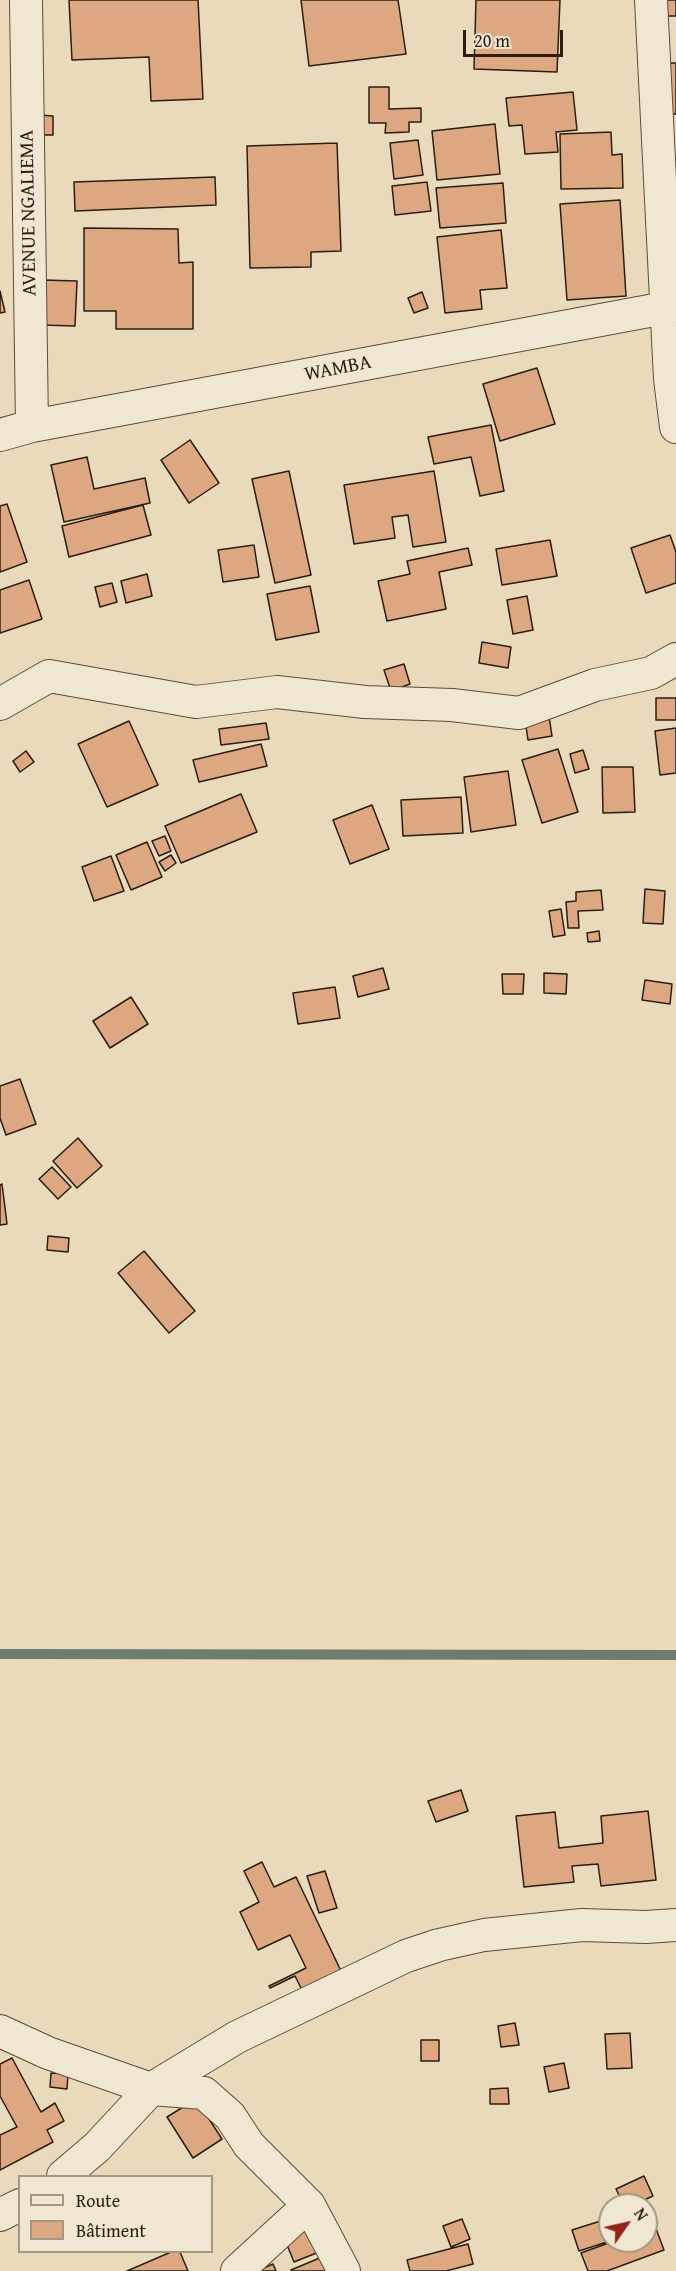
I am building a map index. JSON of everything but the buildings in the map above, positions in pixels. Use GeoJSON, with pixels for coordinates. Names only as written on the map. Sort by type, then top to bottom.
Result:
{"type":"FeatureCollection","features":[{"type":"Feature","properties":{"kind":"street","name":"AVENUE NGALIEMA"},"geometry":{"type":"LineString","coordinates":[[26,0],[32,426]]}},
{"type":"Feature","properties":{"kind":"street"},"geometry":{"type":"LineString","coordinates":[[651,0],[671,306],[670,379],[676,427]]}},
{"type":"Feature","properties":{"kind":"street","name":"WAMBA"},"geometry":{"type":"LineString","coordinates":[[0,435],[32,426],[671,306]]}},
{"type":"Feature","properties":{"kind":"street"},"geometry":{"type":"LineString","coordinates":[[0,705],[49,676],[196,702],[277,692],[365,702],[452,705],[519,713],[595,685],[651,673],[676,659]]}},
{"type":"Feature","properties":{"kind":"street"},"geometry":{"type":"LineString","coordinates":[[64,2175],[97,2147],[151,2089],[237,2037],[406,1956],[439,1945],[484,1935],[582,1925],[646,1927],[676,1925]]}},
{"type":"Feature","properties":{"kind":"street"},"geometry":{"type":"LineString","coordinates":[[0,2031],[48,2054],[151,2089],[204,2093],[230,2116],[249,2145],[309,2205],[344,2271]]}},
{"type":"Feature","properties":{"kind":"street"},"geometry":{"type":"LineString","coordinates":[[237,2271],[309,2205]]}},
{"type":"Feature","properties":{"kind":"street"},"geometry":{"type":"LineString","coordinates":[[0,2215],[18,2206]]}},
{"type":"Feature","properties":{"kind":"waterway"},"geometry":{"type":"LineString","coordinates":[[0,1654],[676,1655]]}}]}
